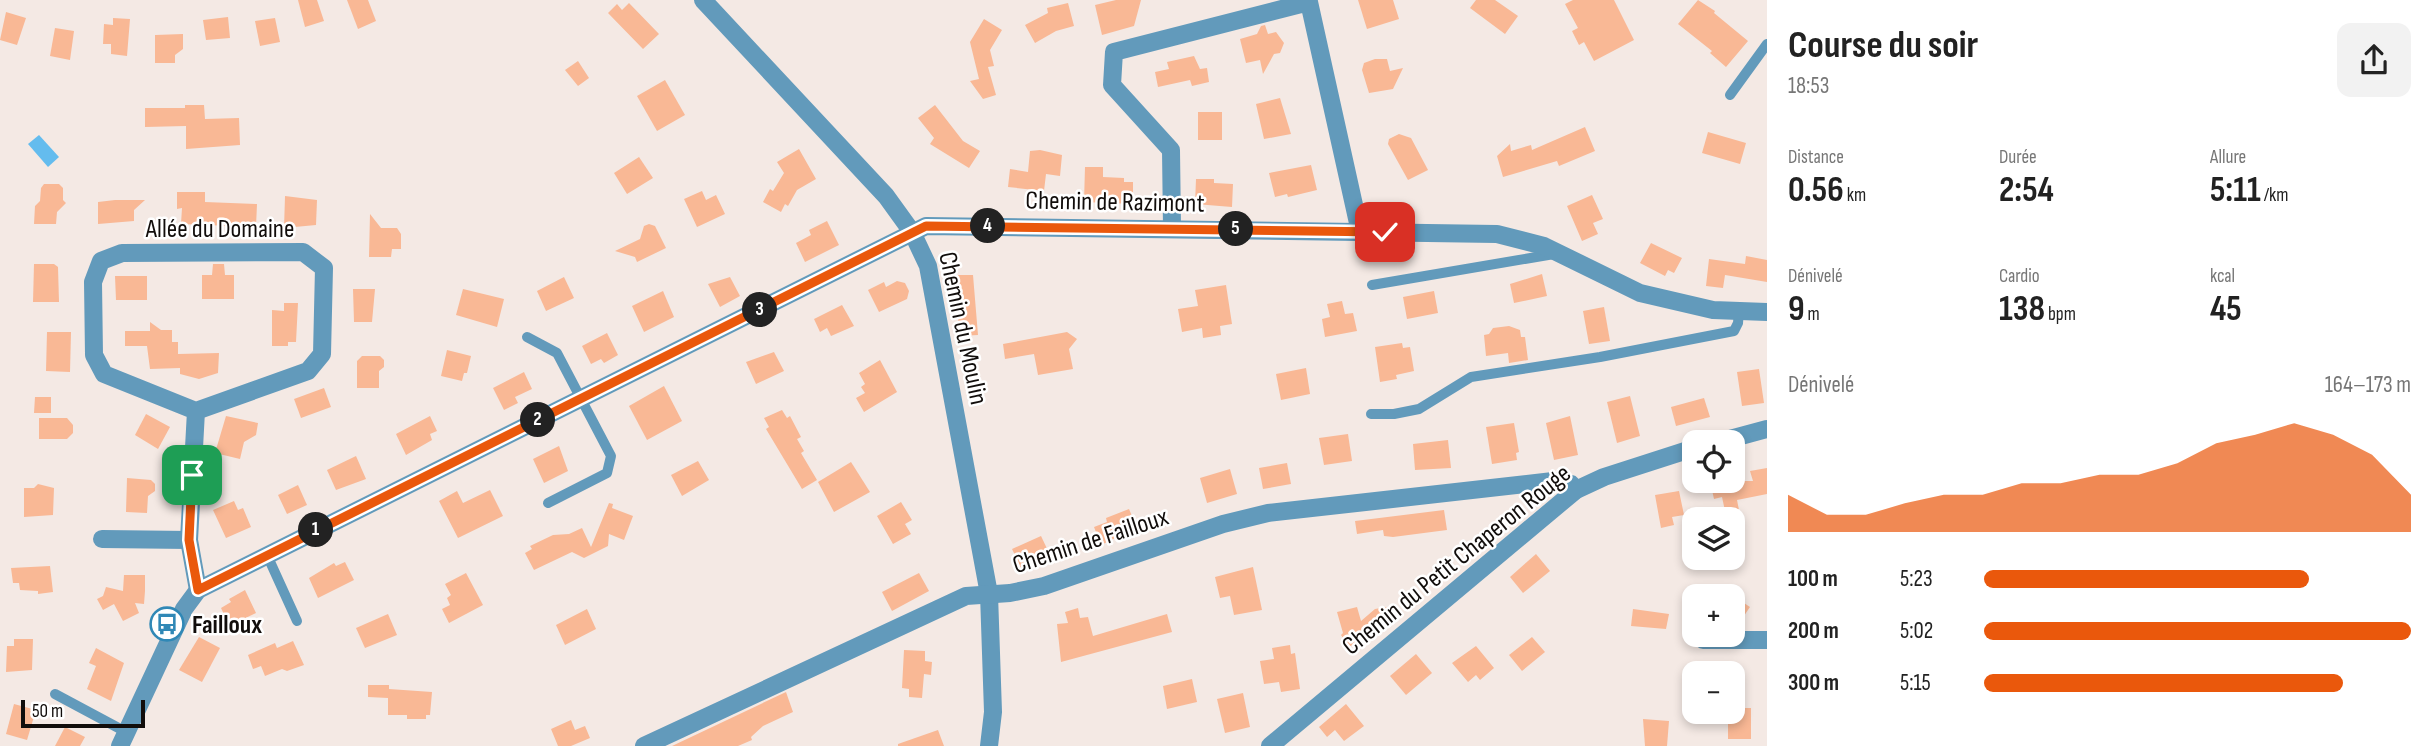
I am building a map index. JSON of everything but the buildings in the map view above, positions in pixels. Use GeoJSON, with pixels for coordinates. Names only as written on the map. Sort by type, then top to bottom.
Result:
{"type":"FeatureCollection","features":[{"type":"Feature","properties":{"kind":"street","name":"Chemin du Moulin"},"geometry":{"type":"LineString","coordinates":[[703,0],[886,196],[912,232],[928,266],[989,594],[993,712],[989,746]]}},
{"type":"Feature","properties":{"kind":"street"},"geometry":{"type":"LineString","coordinates":[[1172,228],[1171,150],[1112,85],[1114,52],[1309,2],[1360,232]]}},
{"type":"Feature","properties":{"kind":"street","name":"Chemin de Razimont"},"geometry":{"type":"LineString","coordinates":[[198,590],[926,226],[1497,234],[1544,246],[1640,293],[1713,310],[1767,312]]}},
{"type":"Feature","properties":{"kind":"street","name":"Allée du Domaine"},"geometry":{"type":"LineString","coordinates":[[303,252],[324,268],[322,354],[308,371],[196,411],[104,374],[94,355],[93,282],[101,261],[122,253],[303,252]]}},
{"type":"Feature","properties":{"kind":"street"},"geometry":{"type":"LineString","coordinates":[[123,739],[184,608],[198,590],[189,540],[196,411]]}},
{"type":"Feature","properties":{"kind":"street"},"geometry":{"type":"LineString","coordinates":[[1745,435],[1767,429]]}},
{"type":"Feature","properties":{"kind":"street","name":"Chemin du Petit Chaperon Rouge"},"geometry":{"type":"LineString","coordinates":[[1270,746],[1576,490],[1614,473],[1682,452]]}},
{"type":"Feature","properties":{"kind":"street","name":"Chemin de Failloux"},"geometry":{"type":"LineString","coordinates":[[645,746],[966,596],[1010,593],[1044,586],[1223,524],[1268,513],[1553,481],[1571,484],[1576,490]]}},
{"type":"Feature","properties":{"kind":"street"},"geometry":{"type":"LineString","coordinates":[[102,539],[189,540]]}},
{"type":"Feature","properties":{"kind":"street"},"geometry":{"type":"LineString","coordinates":[[1745,640],[1767,640]]}},
{"type":"Feature","properties":{"kind":"lane"},"geometry":{"type":"LineString","coordinates":[[1730,95],[1767,44]]}},
{"type":"Feature","properties":{"kind":"lane"},"geometry":{"type":"LineString","coordinates":[[1372,285],[1558,253]]}},
{"type":"Feature","properties":{"kind":"lane"},"geometry":{"type":"LineString","coordinates":[[1371,414],[1394,414],[1419,409],[1471,377],[1600,357],[1734,331],[1739,312]]}},
{"type":"Feature","properties":{"kind":"lane"},"geometry":{"type":"LineString","coordinates":[[527,337],[557,353],[611,456],[607,473],[548,503]]}},
{"type":"Feature","properties":{"kind":"lane"},"geometry":{"type":"LineString","coordinates":[[267,555],[296,621]]}},
{"type":"Feature","properties":{"kind":"lane"},"geometry":{"type":"LineString","coordinates":[[55,694],[123,739]]}},
{"type":"Feature","properties":{"kind":"water"},"geometry":{"type":"Polygon","coordinates":[[[39,135],[59,157],[48,167],[28,144],[39,135]]]}},
{"type":"Feature","properties":{"kind":"place","name":"Failloux"},"geometry":{"type":"Point","coordinates":[167,624]}},
{"type":"Feature","properties":{"kind":"route"},"geometry":{"type":"LineString","coordinates":[[192,475],[189,540],[198,590],[926,226],[1385,232]]}}]}
